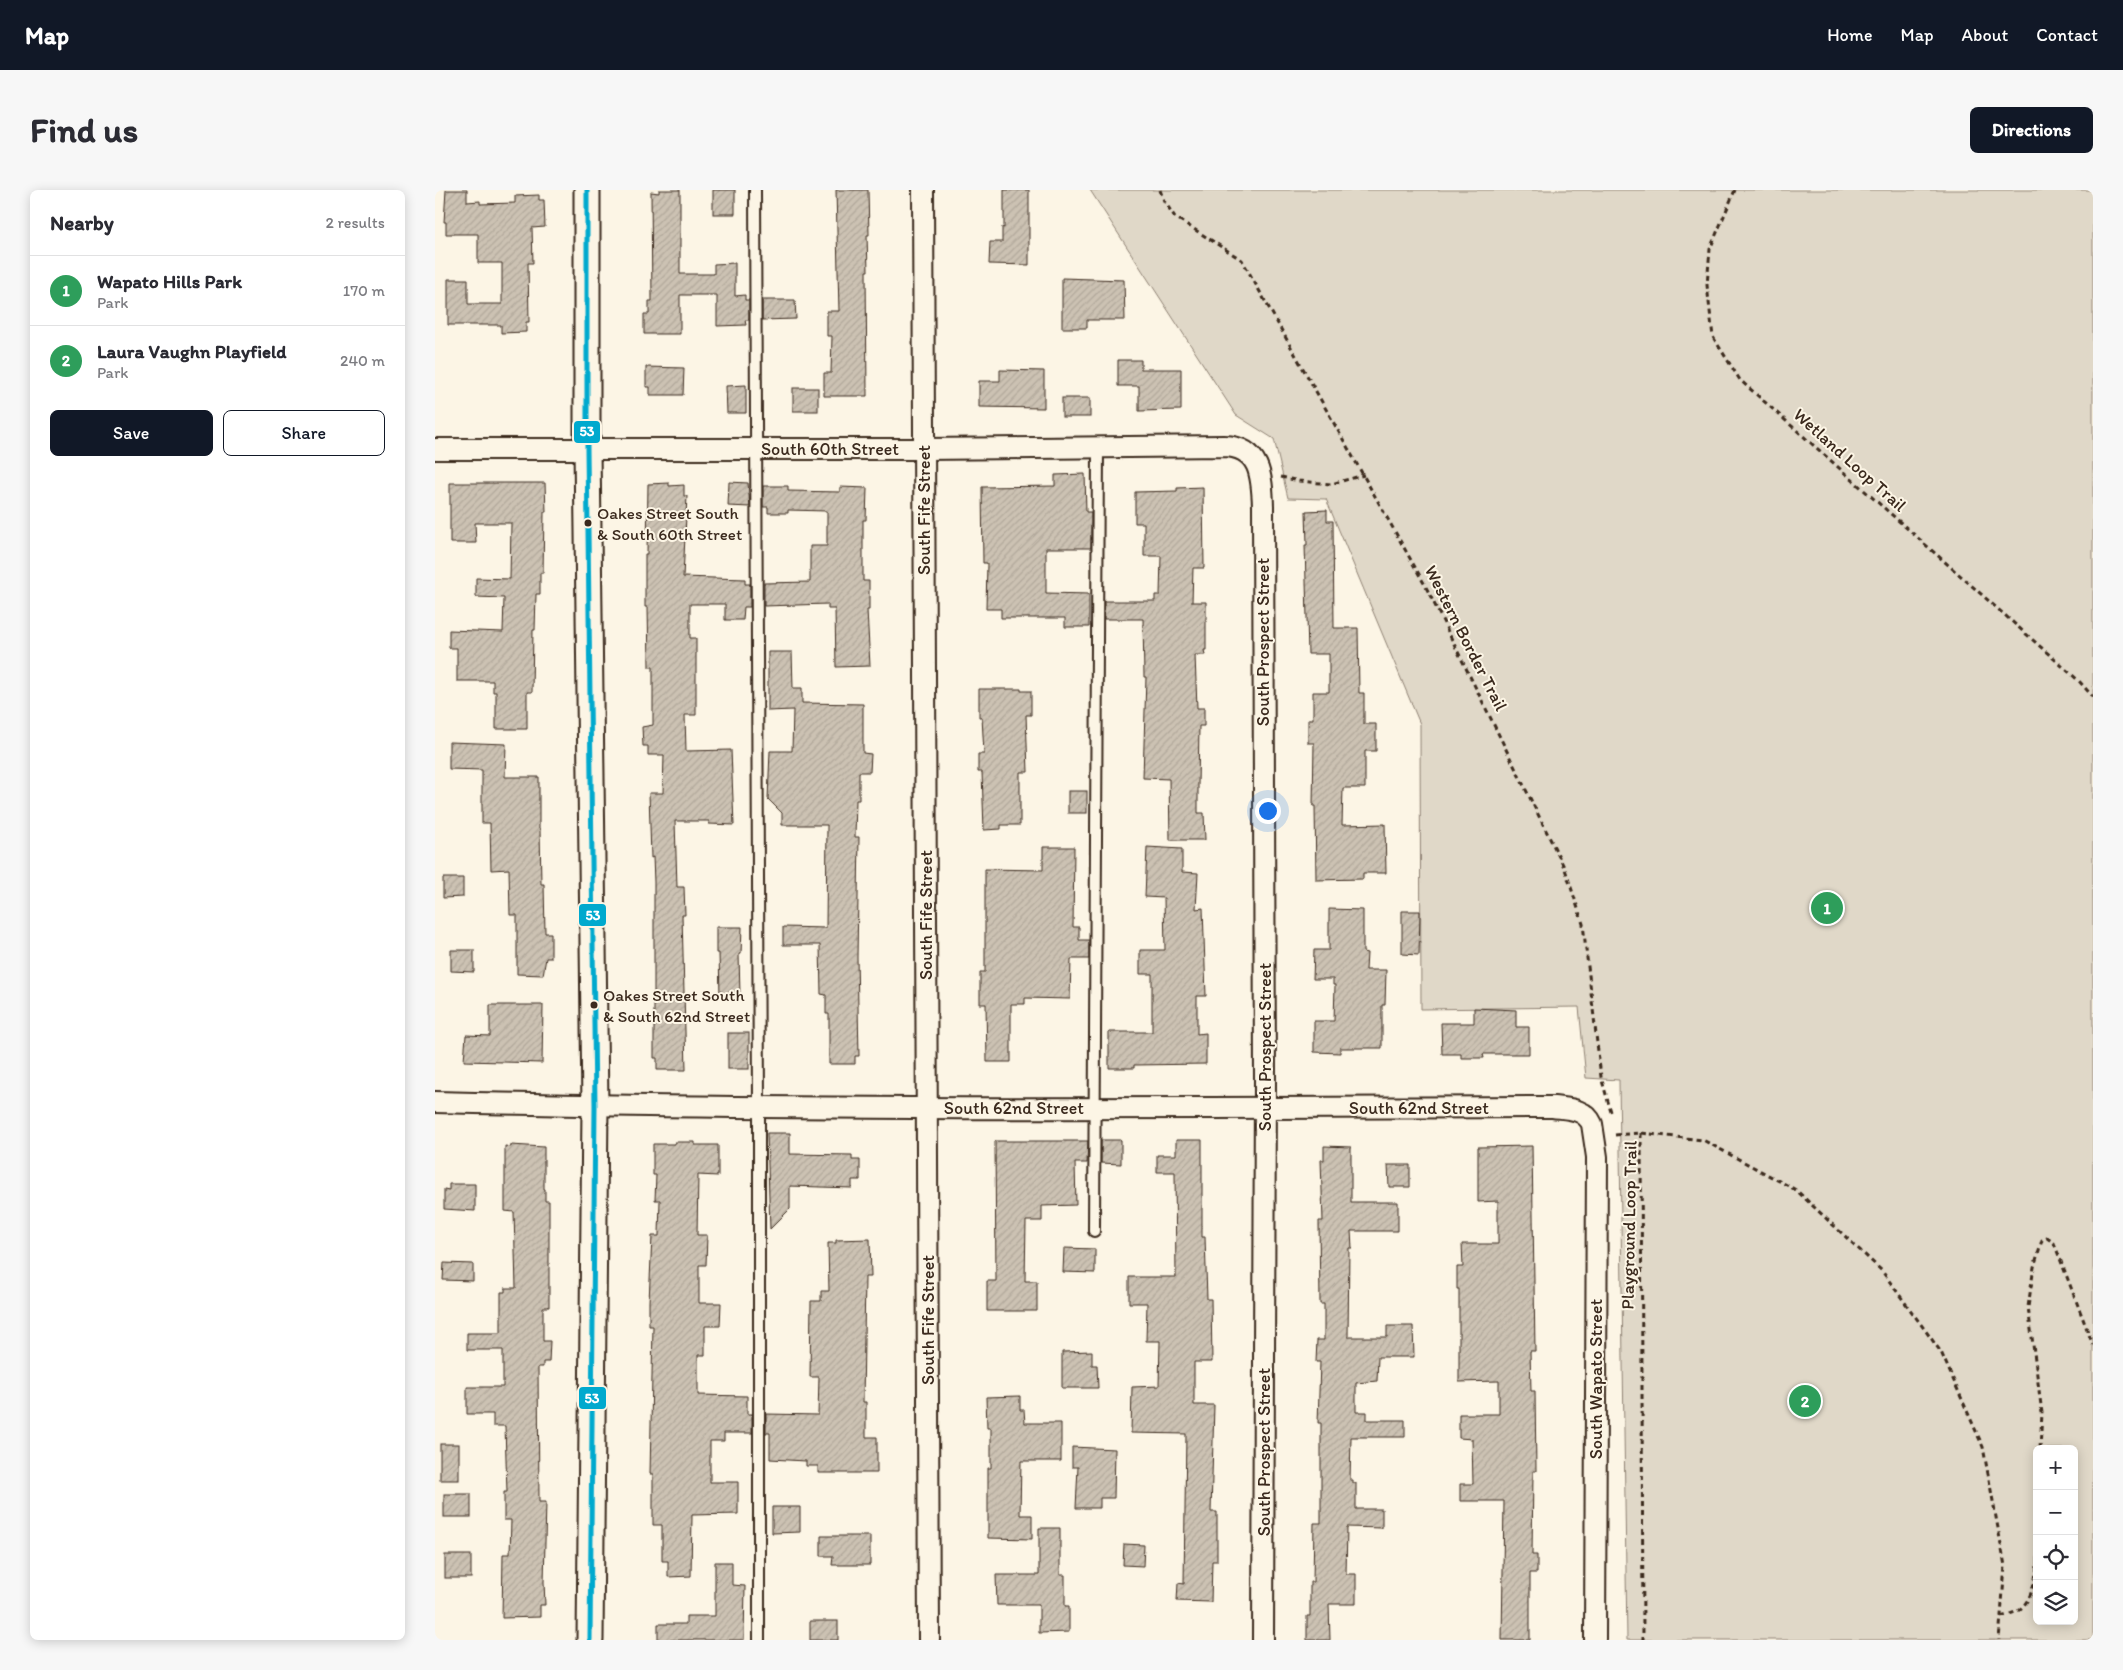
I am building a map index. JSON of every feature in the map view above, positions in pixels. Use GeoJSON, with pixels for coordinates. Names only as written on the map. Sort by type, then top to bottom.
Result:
{"type":"FeatureCollection","features":[{"type":"Feature","properties":{"kind":"street"},"geometry":{"type":"LineString","coordinates":[[587,190],[587,449],[595,1106],[590,1640]]}},
{"type":"Feature","properties":{"kind":"street","name":"South Fife Street"},"geometry":{"type":"LineString","coordinates":[[923,190],[929,1640]]}},
{"type":"Feature","properties":{"kind":"street","name":"South 60th Street"},"geometry":{"type":"LineString","coordinates":[[435,449],[924,449],[1234,446],[1243,449],[1255,464]]}},
{"type":"Feature","properties":{"kind":"street","name":"South Prospect Street"},"geometry":{"type":"LineString","coordinates":[[1255,464],[1261,484],[1263,516],[1265,1108],[1263,1640]]}},
{"type":"Feature","properties":{"kind":"street","name":"South 62nd Street"},"geometry":{"type":"LineString","coordinates":[[435,1102],[595,1106],[1553,1107],[1582,1112],[1589,1119]]}},
{"type":"Feature","properties":{"kind":"street","name":"South Wapato Street"},"geometry":{"type":"LineString","coordinates":[[1589,1119],[1594,1130],[1597,1157],[1595,1640]]}},
{"type":"Feature","properties":{"kind":"lane"},"geometry":{"type":"LineString","coordinates":[[755,190],[759,1640]]}},
{"type":"Feature","properties":{"kind":"lane"},"geometry":{"type":"LineString","coordinates":[[1093,1231],[1098,447]]}},
{"type":"Feature","properties":{"kind":"path","name":"Western Border Trail"},"geometry":{"type":"LineString","coordinates":[[1160,190],[1164,201],[1175,217],[1242,260],[1425,585],[1565,869],[1583,924],[1601,1077],[1611,1117]]}},
{"type":"Feature","properties":{"kind":"path","name":"Wetland Loop Trail"},"geometry":{"type":"LineString","coordinates":[[1735,190],[1710,248],[1707,285],[1713,337],[1740,380],[2079,681],[2093,697]]}},
{"type":"Feature","properties":{"kind":"path"},"geometry":{"type":"LineString","coordinates":[[1255,464],[1299,481],[1331,484],[1364,476]]}},
{"type":"Feature","properties":{"kind":"path"},"geometry":{"type":"LineString","coordinates":[[1614,1135],[1641,1133]]}},
{"type":"Feature","properties":{"kind":"path","name":"Playground Loop Trail"},"geometry":{"type":"LineString","coordinates":[[1643,1640],[1641,1133],[1703,1140],[1796,1190],[1882,1270],[1941,1352],[1983,1448],[2005,1566],[1999,1640]]}},
{"type":"Feature","properties":{"kind":"path"},"geometry":{"type":"LineString","coordinates":[[2041,1445],[2042,1413],[2028,1307],[2034,1267],[2042,1240],[2047,1238],[2054,1243],[2093,1345]]}},
{"type":"Feature","properties":{"kind":"path"},"geometry":{"type":"LineString","coordinates":[[2001,1617],[2019,1610],[2027,1601],[2035,1580]]}},
{"type":"Feature","properties":{"kind":"shaded area"},"geometry":{"type":"Polygon","coordinates":[[[1090,190],[2093,190],[2093,1640],[1627,1640],[1619,1080],[1586,1078],[1579,1007],[1421,1009],[1420,724],[1326,499],[1288,498],[1274,439],[1236,415],[1090,190]]]}},
{"type":"Feature","properties":{"kind":"building"},"geometry":{"type":"Polygon","coordinates":[[[446,190],[467,190],[467,202],[480,201],[480,204],[515,203],[515,196],[539,195],[539,200],[544,200],[545,227],[532,228],[533,263],[528,263],[529,322],[526,322],[526,332],[501,333],[501,325],[448,325],[448,279],[468,279],[468,304],[502,304],[502,263],[478,263],[478,234],[446,234],[446,222],[444,222],[446,190]]]}},
{"type":"Feature","properties":{"kind":"building"},"geometry":{"type":"Polygon","coordinates":[[[659,190],[680,190],[680,274],[714,274],[714,264],[735,263],[735,296],[745,295],[745,300],[749,300],[749,320],[745,320],[746,325],[717,326],[717,295],[680,295],[680,334],[644,334],[644,314],[649,314],[649,301],[652,301],[651,192],[659,193],[659,190]]]}},
{"type":"Feature","properties":{"kind":"building"},"geometry":{"type":"Polygon","coordinates":[[[713,190],[735,190],[735,214],[713,214],[713,190]]]}},
{"type":"Feature","properties":{"kind":"building"},"geometry":{"type":"Polygon","coordinates":[[[836,190],[868,190],[869,235],[867,235],[868,271],[866,271],[867,396],[824,396],[824,373],[831,373],[832,336],[827,336],[827,311],[839,311],[836,190]]]}},
{"type":"Feature","properties":{"kind":"building"},"geometry":{"type":"Polygon","coordinates":[[[1004,190],[1029,190],[1029,265],[989,264],[990,242],[1002,242],[1004,190]]]}},
{"type":"Feature","properties":{"kind":"building"},"geometry":{"type":"Polygon","coordinates":[[[1062,278],[1124,280],[1125,320],[1087,320],[1087,328],[1062,328],[1062,278]]]}},
{"type":"Feature","properties":{"kind":"building"},"geometry":{"type":"Polygon","coordinates":[[[762,300],[795,300],[796,319],[762,320],[762,300]]]}},
{"type":"Feature","properties":{"kind":"building"},"geometry":{"type":"Polygon","coordinates":[[[1118,360],[1141,360],[1141,369],[1181,369],[1181,410],[1139,411],[1139,386],[1118,386],[1118,360]]]}},
{"type":"Feature","properties":{"kind":"building"},"geometry":{"type":"Polygon","coordinates":[[[646,367],[684,368],[683,395],[650,395],[650,387],[646,387],[646,367]]]}},
{"type":"Feature","properties":{"kind":"building"},"geometry":{"type":"Polygon","coordinates":[[[1000,370],[1044,371],[1044,408],[979,407],[979,381],[1000,381],[1000,370]]]}},
{"type":"Feature","properties":{"kind":"building"},"geometry":{"type":"Polygon","coordinates":[[[746,385],[746,413],[727,413],[726,386],[746,385]]]}},
{"type":"Feature","properties":{"kind":"building"},"geometry":{"type":"Polygon","coordinates":[[[793,388],[818,388],[818,411],[793,411],[793,388]]]}},
{"type":"Feature","properties":{"kind":"building"},"geometry":{"type":"Polygon","coordinates":[[[1062,398],[1090,398],[1090,417],[1062,417],[1062,398]]]}},
{"type":"Feature","properties":{"kind":"building"},"geometry":{"type":"Polygon","coordinates":[[[1085,474],[1086,512],[1091,512],[1091,548],[1046,548],[1046,593],[1089,594],[1089,627],[1065,627],[1065,618],[1001,618],[1001,609],[986,609],[987,563],[983,563],[982,487],[1055,486],[1055,475],[1085,474]]]}},
{"type":"Feature","properties":{"kind":"building"},"geometry":{"type":"Polygon","coordinates":[[[729,482],[748,483],[750,507],[728,506],[729,482]]]}},
{"type":"Feature","properties":{"kind":"building"},"geometry":{"type":"Polygon","coordinates":[[[450,483],[545,483],[546,512],[544,512],[543,573],[540,573],[540,594],[536,594],[535,630],[533,630],[532,692],[527,692],[527,729],[496,729],[496,692],[493,692],[493,681],[457,681],[457,648],[449,648],[449,630],[503,632],[504,598],[476,597],[476,578],[510,579],[511,523],[475,523],[476,543],[450,543],[450,483]]]}},
{"type":"Feature","properties":{"kind":"building"},"geometry":{"type":"Polygon","coordinates":[[[669,483],[669,486],[684,485],[684,496],[687,496],[683,577],[745,579],[745,584],[750,584],[750,607],[744,607],[743,620],[725,620],[725,604],[690,604],[690,638],[696,638],[696,715],[685,715],[686,751],[731,750],[734,825],[709,824],[709,821],[675,821],[677,887],[684,887],[685,915],[682,915],[686,1070],[657,1070],[657,1058],[654,1058],[654,882],[653,857],[651,858],[649,793],[663,793],[664,755],[648,755],[648,746],[643,746],[642,727],[653,725],[653,667],[649,667],[648,607],[645,607],[648,484],[669,483]]]}},
{"type":"Feature","properties":{"kind":"building"},"geometry":{"type":"Polygon","coordinates":[[[763,486],[788,486],[788,491],[840,492],[840,487],[867,488],[866,520],[863,520],[863,581],[869,581],[869,610],[867,610],[870,666],[836,667],[835,609],[828,609],[828,604],[764,606],[764,583],[810,582],[810,546],[827,546],[827,511],[788,510],[788,513],[768,513],[768,507],[763,507],[763,486]]]}},
{"type":"Feature","properties":{"kind":"building"},"geometry":{"type":"Polygon","coordinates":[[[1203,487],[1204,568],[1193,568],[1192,602],[1206,602],[1205,655],[1195,655],[1197,708],[1204,708],[1204,726],[1199,726],[1198,813],[1204,813],[1205,840],[1170,840],[1169,779],[1143,778],[1146,677],[1144,677],[1143,619],[1104,619],[1104,601],[1155,601],[1155,595],[1160,595],[1161,556],[1144,556],[1144,523],[1135,523],[1135,492],[1177,491],[1177,488],[1203,487]]]}},
{"type":"Feature","properties":{"kind":"building"},"geometry":{"type":"Polygon","coordinates":[[[1327,510],[1327,521],[1333,521],[1334,628],[1358,628],[1359,693],[1364,693],[1364,724],[1376,724],[1376,751],[1365,751],[1365,788],[1343,788],[1342,825],[1385,824],[1386,873],[1363,873],[1363,879],[1316,880],[1315,806],[1313,806],[1314,743],[1308,743],[1308,719],[1313,719],[1313,692],[1329,692],[1329,654],[1308,654],[1306,511],[1327,510]]]}},
{"type":"Feature","properties":{"kind":"building"},"geometry":{"type":"Polygon","coordinates":[[[768,652],[792,652],[793,688],[802,688],[802,703],[863,704],[863,753],[871,754],[870,772],[859,772],[859,800],[856,800],[855,837],[859,837],[857,957],[859,1056],[855,1056],[855,1064],[829,1064],[829,1014],[826,1014],[826,995],[821,994],[820,945],[783,945],[783,927],[826,928],[827,825],[782,825],[782,813],[768,799],[770,751],[792,751],[793,710],[768,711],[768,652]]]}},
{"type":"Feature","properties":{"kind":"building"},"geometry":{"type":"Polygon","coordinates":[[[979,689],[1021,689],[1021,691],[1031,691],[1031,715],[1026,715],[1028,772],[1020,772],[1020,825],[1001,825],[1001,829],[984,830],[982,772],[978,772],[978,754],[984,754],[982,717],[979,717],[979,689]]]}},
{"type":"Feature","properties":{"kind":"building"},"geometry":{"type":"Polygon","coordinates":[[[449,742],[506,744],[505,777],[539,777],[541,884],[544,884],[545,933],[551,933],[551,958],[546,958],[543,975],[517,974],[517,915],[510,915],[509,869],[491,870],[490,823],[482,823],[482,770],[449,769],[449,742]]]}},
{"type":"Feature","properties":{"kind":"building"},"geometry":{"type":"Polygon","coordinates":[[[1068,791],[1087,791],[1087,813],[1068,813],[1068,791]]]}},
{"type":"Feature","properties":{"kind":"building"},"geometry":{"type":"Polygon","coordinates":[[[1043,847],[1074,847],[1073,927],[1079,927],[1079,940],[1089,940],[1089,959],[1071,959],[1070,999],[1025,998],[1025,1004],[1011,1004],[1011,1062],[987,1062],[986,1004],[980,1004],[980,972],[985,972],[985,869],[1043,870],[1043,847]]]}},
{"type":"Feature","properties":{"kind":"building"},"geometry":{"type":"Polygon","coordinates":[[[1147,847],[1182,849],[1182,872],[1198,873],[1196,909],[1203,908],[1206,996],[1197,996],[1197,1034],[1206,1033],[1206,1064],[1134,1065],[1134,1068],[1109,1068],[1109,1032],[1152,1032],[1152,974],[1140,974],[1140,950],[1165,950],[1164,898],[1145,897],[1147,847]]]}},
{"type":"Feature","properties":{"kind":"building"},"geometry":{"type":"Polygon","coordinates":[[[443,878],[463,878],[463,897],[443,898],[443,878]]]}},
{"type":"Feature","properties":{"kind":"building"},"geometry":{"type":"Polygon","coordinates":[[[1329,909],[1363,910],[1363,952],[1367,953],[1366,970],[1386,970],[1385,1005],[1382,1005],[1382,1048],[1340,1048],[1340,1053],[1314,1052],[1314,1021],[1334,1021],[1335,985],[1333,985],[1333,979],[1313,979],[1314,950],[1329,950],[1329,909]]]}},
{"type":"Feature","properties":{"kind":"building"},"geometry":{"type":"Polygon","coordinates":[[[1402,911],[1420,911],[1419,955],[1402,954],[1402,911]]]}},
{"type":"Feature","properties":{"kind":"building"},"geometry":{"type":"Polygon","coordinates":[[[716,927],[742,927],[741,954],[739,954],[740,996],[720,996],[719,953],[716,953],[716,927]]]}},
{"type":"Feature","properties":{"kind":"building"},"geometry":{"type":"Polygon","coordinates":[[[451,950],[474,950],[474,972],[451,971],[451,950]]]}},
{"type":"Feature","properties":{"kind":"building"},"geometry":{"type":"Polygon","coordinates":[[[490,1005],[543,1005],[542,1063],[464,1061],[466,1035],[490,1036],[490,1005]]]}},
{"type":"Feature","properties":{"kind":"building"},"geometry":{"type":"Polygon","coordinates":[[[1474,1008],[1516,1010],[1516,1027],[1529,1027],[1529,1054],[1483,1054],[1484,1058],[1461,1058],[1461,1054],[1442,1054],[1441,1023],[1474,1023],[1474,1008]]]}},
{"type":"Feature","properties":{"kind":"building"},"geometry":{"type":"Polygon","coordinates":[[[728,1033],[749,1033],[749,1069],[728,1069],[728,1033]]]}},
{"type":"Feature","properties":{"kind":"building"},"geometry":{"type":"Polygon","coordinates":[[[767,1133],[790,1133],[790,1154],[852,1155],[852,1160],[860,1160],[860,1180],[852,1180],[852,1188],[790,1186],[790,1209],[770,1229],[767,1133]]]}},
{"type":"Feature","properties":{"kind":"building"},"geometry":{"type":"Polygon","coordinates":[[[1101,1140],[1121,1140],[1121,1164],[1101,1163],[1101,1140]]]}},
{"type":"Feature","properties":{"kind":"building"},"geometry":{"type":"Polygon","coordinates":[[[1176,1140],[1202,1140],[1202,1237],[1205,1237],[1207,1299],[1211,1299],[1212,1362],[1194,1362],[1194,1405],[1214,1405],[1211,1512],[1217,1512],[1217,1561],[1212,1561],[1211,1602],[1177,1601],[1178,1583],[1184,1584],[1186,1434],[1131,1433],[1132,1387],[1159,1386],[1160,1341],[1146,1341],[1147,1303],[1129,1303],[1129,1277],[1176,1277],[1175,1172],[1157,1172],[1157,1155],[1176,1155],[1176,1140]]]}},
{"type":"Feature","properties":{"kind":"building"},"geometry":{"type":"Polygon","coordinates":[[[995,1141],[1088,1141],[1087,1163],[1075,1163],[1076,1205],[1042,1206],[1042,1221],[1026,1221],[1025,1281],[1037,1281],[1037,1311],[987,1311],[987,1281],[996,1281],[995,1141]]]}},
{"type":"Feature","properties":{"kind":"building"},"geometry":{"type":"Polygon","coordinates":[[[675,1142],[695,1142],[695,1145],[718,1145],[718,1176],[698,1175],[697,1235],[707,1235],[706,1265],[699,1265],[699,1303],[721,1303],[720,1326],[705,1326],[705,1355],[698,1355],[698,1395],[747,1396],[747,1414],[752,1414],[752,1433],[724,1433],[724,1441],[710,1441],[710,1482],[738,1482],[738,1514],[692,1515],[691,1576],[668,1577],[668,1561],[662,1561],[662,1525],[653,1525],[653,1474],[650,1474],[653,1326],[649,1326],[649,1302],[652,1236],[659,1236],[660,1200],[655,1200],[656,1175],[653,1175],[653,1144],[675,1144],[675,1142]]]}},
{"type":"Feature","properties":{"kind":"building"},"geometry":{"type":"Polygon","coordinates":[[[511,1145],[544,1147],[545,1201],[549,1201],[549,1307],[543,1307],[543,1341],[550,1341],[549,1362],[543,1362],[543,1367],[538,1367],[539,1502],[546,1502],[545,1605],[540,1605],[540,1617],[502,1618],[503,1554],[510,1554],[511,1520],[504,1520],[504,1492],[507,1492],[505,1426],[493,1426],[493,1414],[467,1414],[467,1387],[503,1387],[503,1350],[467,1350],[467,1333],[501,1333],[501,1292],[505,1292],[505,1288],[516,1288],[514,1212],[505,1211],[505,1146],[511,1147],[511,1145]]]}},
{"type":"Feature","properties":{"kind":"building"},"geometry":{"type":"Polygon","coordinates":[[[1324,1146],[1351,1147],[1351,1202],[1398,1202],[1398,1231],[1351,1231],[1352,1248],[1349,1248],[1348,1337],[1387,1337],[1387,1326],[1413,1326],[1414,1357],[1378,1357],[1377,1381],[1356,1383],[1356,1412],[1367,1412],[1367,1420],[1405,1420],[1405,1437],[1351,1437],[1350,1480],[1356,1483],[1356,1509],[1382,1509],[1382,1528],[1347,1527],[1346,1574],[1356,1574],[1356,1604],[1329,1604],[1330,1640],[1307,1640],[1307,1616],[1310,1616],[1310,1582],[1313,1582],[1314,1523],[1321,1523],[1321,1423],[1318,1423],[1320,1362],[1316,1362],[1317,1340],[1324,1340],[1324,1304],[1320,1304],[1319,1221],[1323,1221],[1321,1160],[1324,1160],[1324,1146]]]}},
{"type":"Feature","properties":{"kind":"building"},"geometry":{"type":"Polygon","coordinates":[[[1532,1146],[1535,1351],[1530,1351],[1531,1391],[1535,1391],[1536,1471],[1533,1471],[1532,1555],[1537,1555],[1537,1573],[1530,1573],[1530,1640],[1502,1640],[1504,1501],[1460,1501],[1460,1484],[1473,1484],[1472,1439],[1459,1438],[1459,1414],[1499,1414],[1499,1381],[1459,1382],[1459,1289],[1457,1289],[1457,1267],[1463,1267],[1462,1244],[1498,1244],[1498,1201],[1478,1202],[1478,1147],[1532,1146]]]}},
{"type":"Feature","properties":{"kind":"building"},"geometry":{"type":"Polygon","coordinates":[[[1388,1165],[1410,1165],[1410,1187],[1389,1187],[1388,1165]]]}},
{"type":"Feature","properties":{"kind":"building"},"geometry":{"type":"Polygon","coordinates":[[[449,1184],[475,1184],[475,1211],[444,1209],[444,1189],[449,1190],[449,1184]]]}},
{"type":"Feature","properties":{"kind":"building"},"geometry":{"type":"Polygon","coordinates":[[[870,1239],[871,1277],[865,1277],[863,1402],[866,1402],[866,1437],[877,1437],[877,1473],[818,1473],[818,1466],[806,1466],[806,1461],[770,1459],[770,1433],[766,1433],[766,1414],[818,1415],[819,1377],[810,1377],[811,1301],[821,1301],[821,1291],[829,1291],[828,1243],[836,1243],[836,1240],[870,1239]]]}},
{"type":"Feature","properties":{"kind":"building"},"geometry":{"type":"Polygon","coordinates":[[[1064,1248],[1095,1249],[1095,1273],[1063,1272],[1064,1248]]]}},
{"type":"Feature","properties":{"kind":"building"},"geometry":{"type":"Polygon","coordinates":[[[444,1263],[473,1264],[473,1281],[443,1280],[444,1263]]]}},
{"type":"Feature","properties":{"kind":"building"},"geometry":{"type":"Polygon","coordinates":[[[1092,1351],[1092,1365],[1097,1365],[1098,1388],[1062,1388],[1062,1352],[1092,1351]]]}},
{"type":"Feature","properties":{"kind":"building"},"geometry":{"type":"Polygon","coordinates":[[[1020,1396],[1020,1410],[1024,1410],[1025,1423],[1061,1423],[1061,1461],[1021,1461],[1020,1515],[1032,1515],[1032,1539],[988,1538],[988,1468],[991,1468],[991,1428],[987,1428],[986,1397],[1020,1396]]]}},
{"type":"Feature","properties":{"kind":"building"},"geometry":{"type":"Polygon","coordinates":[[[440,1444],[459,1444],[459,1480],[440,1480],[440,1444]]]}},
{"type":"Feature","properties":{"kind":"building"},"geometry":{"type":"Polygon","coordinates":[[[1072,1447],[1115,1449],[1114,1498],[1100,1498],[1100,1508],[1076,1508],[1078,1467],[1072,1467],[1072,1447]]]}},
{"type":"Feature","properties":{"kind":"building"},"geometry":{"type":"Polygon","coordinates":[[[444,1494],[471,1494],[471,1517],[444,1517],[444,1494]]]}},
{"type":"Feature","properties":{"kind":"building"},"geometry":{"type":"Polygon","coordinates":[[[772,1507],[800,1507],[800,1532],[772,1533],[772,1507]]]}},
{"type":"Feature","properties":{"kind":"building"},"geometry":{"type":"Polygon","coordinates":[[[1039,1528],[1060,1528],[1060,1575],[1065,1575],[1065,1606],[1069,1606],[1069,1632],[1039,1633],[1039,1605],[997,1605],[996,1575],[1039,1575],[1039,1528]]]}},
{"type":"Feature","properties":{"kind":"building"},"geometry":{"type":"Polygon","coordinates":[[[821,1536],[870,1536],[870,1565],[832,1565],[833,1556],[821,1556],[821,1536]]]}},
{"type":"Feature","properties":{"kind":"building"},"geometry":{"type":"Polygon","coordinates":[[[1124,1544],[1144,1545],[1143,1566],[1123,1565],[1124,1544]]]}},
{"type":"Feature","properties":{"kind":"building"},"geometry":{"type":"Polygon","coordinates":[[[445,1555],[471,1555],[471,1578],[445,1578],[445,1555]]]}},
{"type":"Feature","properties":{"kind":"building"},"geometry":{"type":"Polygon","coordinates":[[[715,1562],[732,1562],[732,1585],[745,1586],[744,1640],[658,1640],[658,1624],[686,1624],[686,1616],[715,1616],[715,1562]]]}},
{"type":"Feature","properties":{"kind":"building"},"geometry":{"type":"Polygon","coordinates":[[[810,1621],[838,1621],[838,1640],[810,1640],[810,1621]]]}},
{"type":"Feature","properties":{"kind":"transit line","name":"53"},"geometry":{"type":"LineString","coordinates":[[587,190],[587,449],[595,1106],[590,1640]]}},
{"type":"Feature","properties":{"kind":"place","name":"Oakes Street South & South 60th Street"},"geometry":{"type":"Point","coordinates":[588,523]}},
{"type":"Feature","properties":{"kind":"place","name":"Wapato Hills Park"},"geometry":{"type":"Point","coordinates":[1827,908]}},
{"type":"Feature","properties":{"kind":"place","name":"Oakes Street South & South 62nd Street"},"geometry":{"type":"Point","coordinates":[594,1005]}},
{"type":"Feature","properties":{"kind":"place","name":"Laura Vaughn Playfield"},"geometry":{"type":"Point","coordinates":[1805,1401]}}]}
